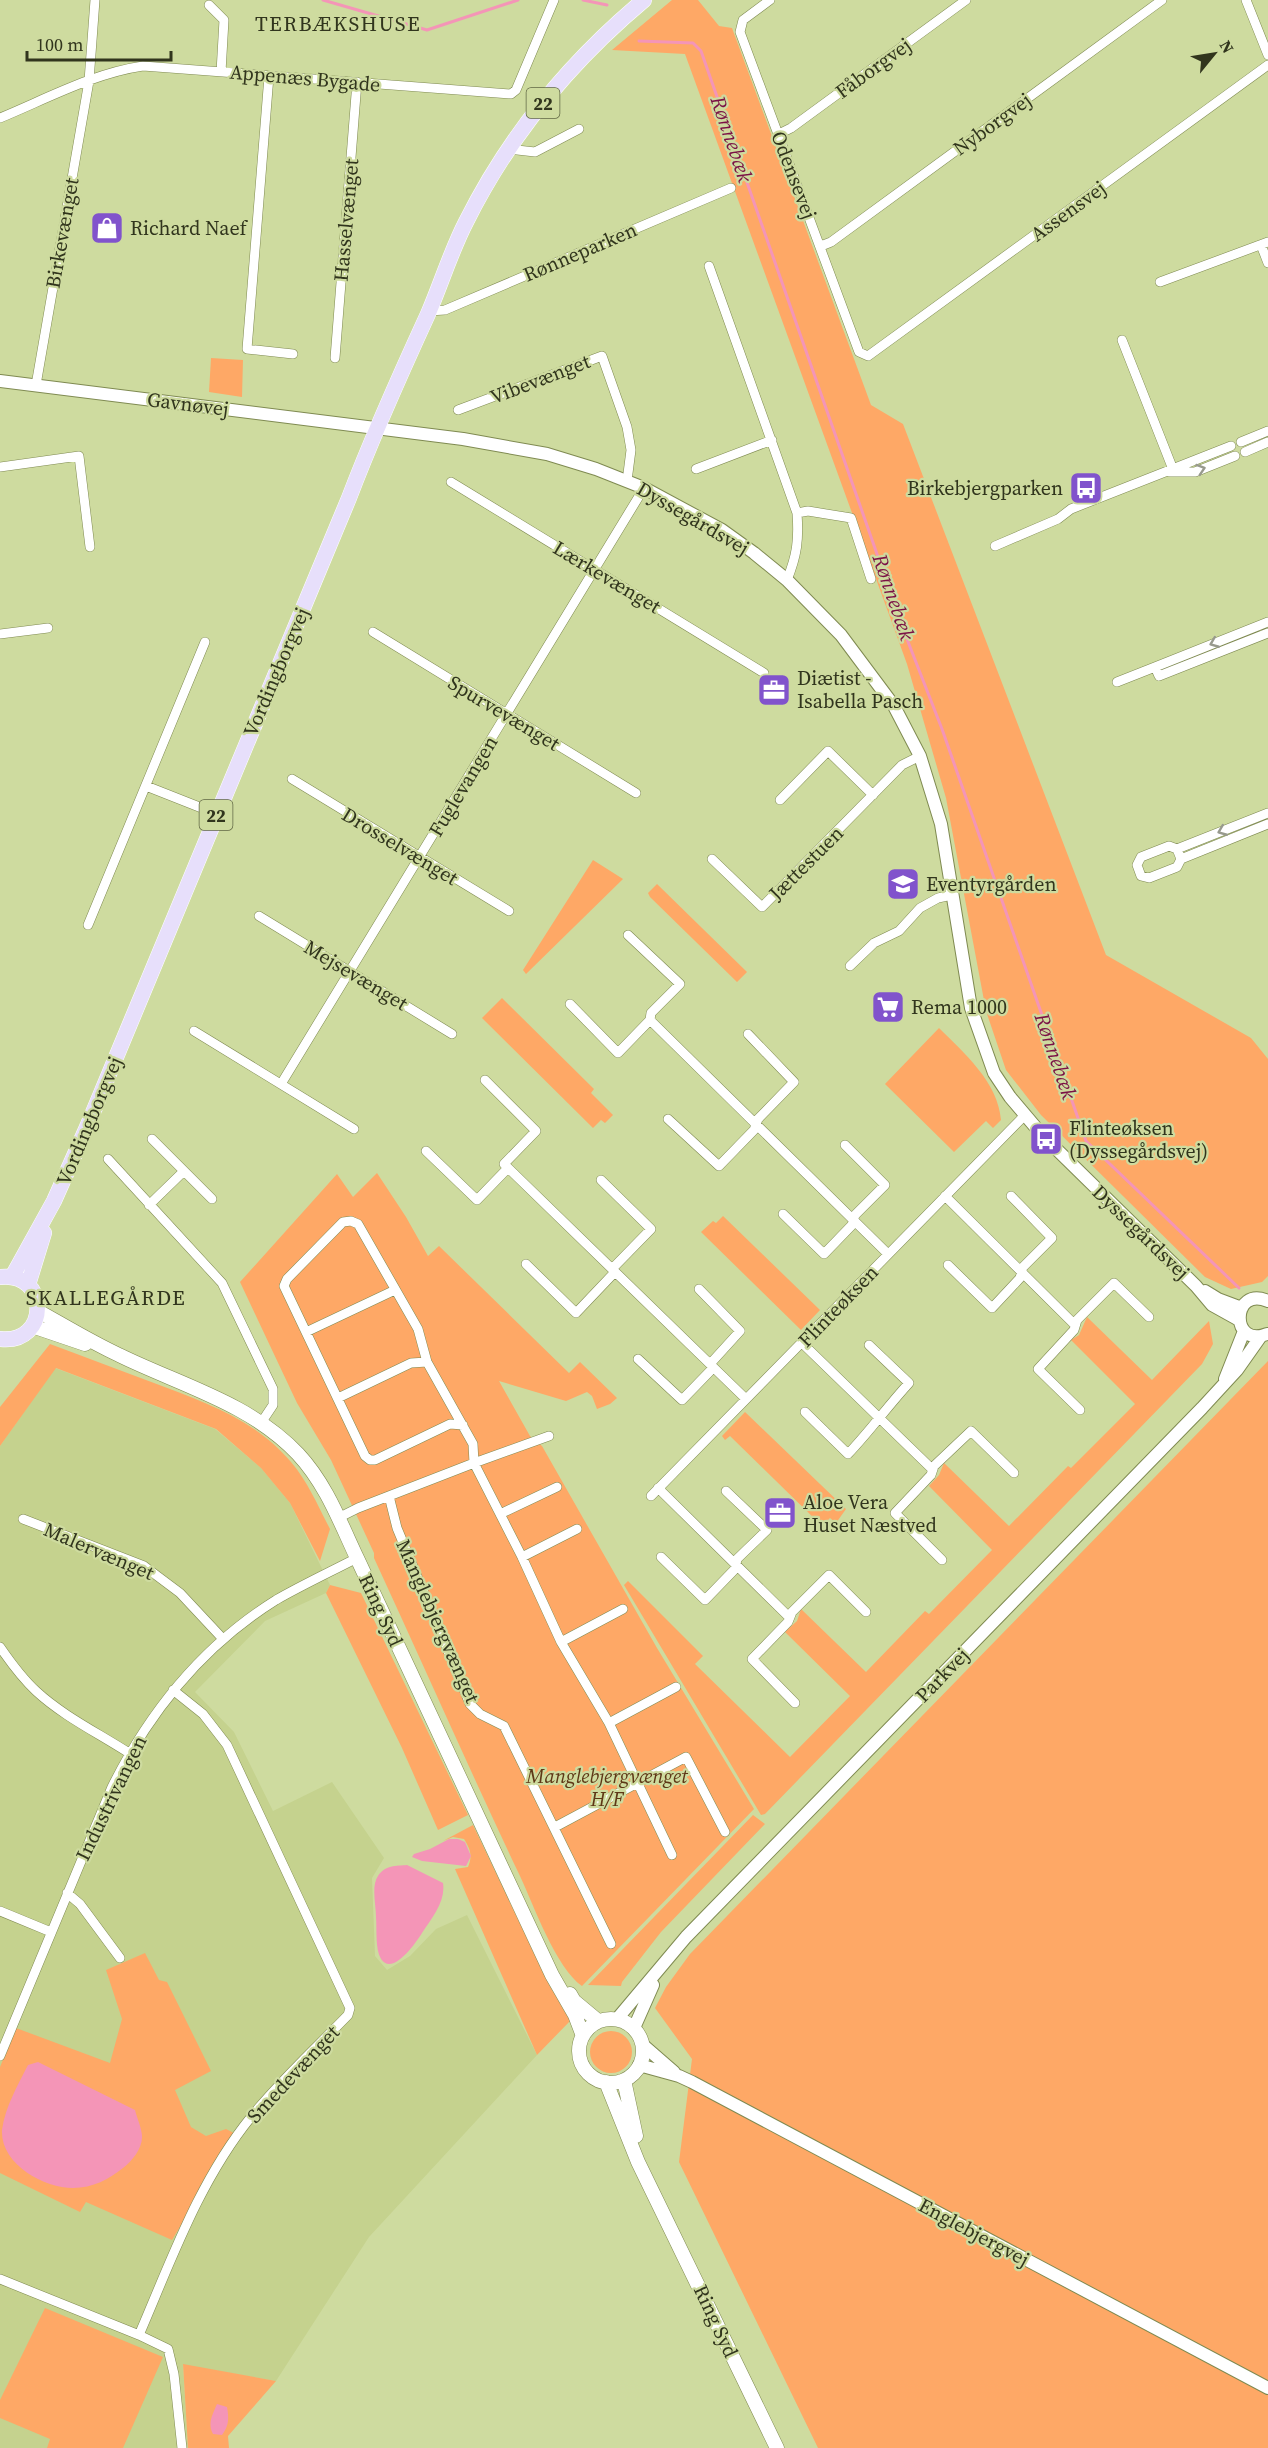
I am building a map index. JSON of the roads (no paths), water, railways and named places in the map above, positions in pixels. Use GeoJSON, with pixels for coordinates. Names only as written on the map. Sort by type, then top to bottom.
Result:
{"type":"FeatureCollection","features":[{"type":"Feature","properties":{"kind":"main road","name":"Vordingborgvej"},"geometry":{"type":"LineString","coordinates":[[28,1285],[54,1201],[217,814],[375,428],[429,311],[465,224],[508,149],[579,59],[644,0]]}},
{"type":"Feature","properties":{"kind":"main road","name":"Vordingborgvej"},"geometry":{"type":"LineString","coordinates":[[6,1277],[54,1201]]}},
{"type":"Feature","properties":{"kind":"main road","name":"22"},"geometry":{"type":"LineString","coordinates":[[6,1277],[28,1285]]}},
{"type":"Feature","properties":{"kind":"main road"},"geometry":{"type":"LineString","coordinates":[[2,1344],[18,1337],[32,1326],[38,1311],[35,1294],[28,1285]]}},
{"type":"Feature","properties":{"kind":"main road","name":"Ring Syd"},"geometry":{"type":"LineString","coordinates":[[38,1311],[118,1355]]}},
{"type":"Feature","properties":{"kind":"main road","name":"Ring Syd"},"geometry":{"type":"LineString","coordinates":[[32,1326],[118,1355],[226,1402],[261,1423],[283,1440],[314,1473],[338,1518],[583,2036]]}},
{"type":"Feature","properties":{"kind":"main road","name":"Ring Syd"},"geometry":{"type":"LineString","coordinates":[[544,1957],[574,2001],[598,2021]]}},
{"type":"Feature","properties":{"kind":"main road"},"geometry":{"type":"LineString","coordinates":[[617,2019],[633,2028],[642,2045],[639,2065],[624,2080],[606,2082],[598,2080],[585,2069],[579,2053],[583,2036],[598,2021],[617,2019]]}},
{"type":"Feature","properties":{"kind":"main road","name":"Ring Syd"},"geometry":{"type":"LineString","coordinates":[[624,2080],[629,2110],[656,2194]]}},
{"type":"Feature","properties":{"kind":"main road","name":"Ring Syd"},"geometry":{"type":"LineString","coordinates":[[606,2082],[638,2162],[656,2194],[777,2448]]}},
{"type":"Feature","properties":{"kind":"street","name":"Birkevænget"},"geometry":{"type":"LineString","coordinates":[[36,385],[88,81],[94,0]]}},
{"type":"Feature","properties":{"kind":"street","name":"Appenæs Bygade"},"geometry":{"type":"LineString","coordinates":[[0,118],[88,81],[122,69],[144,66],[511,94],[516,90],[554,0]]}},
{"type":"Feature","properties":{"kind":"street","name":"Odensevej"},"geometry":{"type":"LineString","coordinates":[[770,0],[743,20],[740,32],[859,352],[868,356]]}},
{"type":"Feature","properties":{"kind":"street","name":"Fåborgvej"},"geometry":{"type":"LineString","coordinates":[[779,134],[791,128],[966,0]]}},
{"type":"Feature","properties":{"kind":"street","name":"Nyborgvej"},"geometry":{"type":"LineString","coordinates":[[821,246],[831,242],[1162,0]]}},
{"type":"Feature","properties":{"kind":"street"},"geometry":{"type":"LineString","coordinates":[[1246,0],[1268,55]]}},
{"type":"Feature","properties":{"kind":"street"},"geometry":{"type":"LineString","coordinates":[[209,5],[224,20],[222,72]]}},
{"type":"Feature","properties":{"kind":"street","name":"Assensvej"},"geometry":{"type":"LineString","coordinates":[[868,356],[1268,65]]}},
{"type":"Feature","properties":{"kind":"street"},"geometry":{"type":"LineString","coordinates":[[269,76],[247,349],[293,354]]}},
{"type":"Feature","properties":{"kind":"street","name":"Hasselvænget"},"geometry":{"type":"LineString","coordinates":[[335,358],[357,82]]}},
{"type":"Feature","properties":{"kind":"street"},"geometry":{"type":"LineString","coordinates":[[508,149],[535,152],[579,129]]}},
{"type":"Feature","properties":{"kind":"street","name":"Rønneparken"},"geometry":{"type":"LineString","coordinates":[[429,311],[445,310],[731,188]]}},
{"type":"Feature","properties":{"kind":"street"},"geometry":{"type":"LineString","coordinates":[[1160,282],[1264,243],[1268,263]]}},
{"type":"Feature","properties":{"kind":"street"},"geometry":{"type":"LineString","coordinates":[[709,266],[797,513],[799,539],[795,560],[787,580]]}},
{"type":"Feature","properties":{"kind":"street"},"geometry":{"type":"LineString","coordinates":[[1122,340],[1171,471]]}},
{"type":"Feature","properties":{"kind":"street","name":"Vibevænget"},"geometry":{"type":"LineString","coordinates":[[458,411],[602,356],[627,427],[631,450],[627,481]]}},
{"type":"Feature","properties":{"kind":"street","name":"Gavnøvej"},"geometry":{"type":"LineString","coordinates":[[0,381],[375,428]]}},
{"type":"Feature","properties":{"kind":"street","name":"Dyssegårdsvej"},"geometry":{"type":"LineString","coordinates":[[375,428],[538,452],[596,469],[644,488],[722,530],[787,580],[821,613],[858,656],[894,706],[920,756],[941,824],[971,1008],[981,1043],[994,1073],[1024,1116],[1196,1286],[1218,1299],[1242,1320],[1252,1336],[1265,1335]]}},
{"type":"Feature","properties":{"kind":"street"},"geometry":{"type":"LineString","coordinates":[[1241,442],[1268,431]]}},
{"type":"Feature","properties":{"kind":"street"},"geometry":{"type":"LineString","coordinates":[[696,469],[772,440]]}},
{"type":"Feature","properties":{"kind":"street"},"geometry":{"type":"LineString","coordinates":[[1245,452],[1268,442]]}},
{"type":"Feature","properties":{"kind":"street"},"geometry":{"type":"LineString","coordinates":[[995,546],[1058,519],[1071,509],[1231,446]]}},
{"type":"Feature","properties":{"kind":"street"},"geometry":{"type":"LineString","coordinates":[[0,467],[79,456],[90,547]]}},
{"type":"Feature","properties":{"kind":"street"},"geometry":{"type":"LineString","coordinates":[[1171,471],[1195,472],[1234,456]]}},
{"type":"Feature","properties":{"kind":"street","name":"Lærkevænget"},"geometry":{"type":"LineString","coordinates":[[451,482],[764,673]]}},
{"type":"Feature","properties":{"kind":"street","name":"Fuglevangen"},"geometry":{"type":"LineString","coordinates":[[281,1084],[644,488]]}},
{"type":"Feature","properties":{"kind":"street"},"geometry":{"type":"LineString","coordinates":[[797,513],[808,511],[851,518],[871,579]]}},
{"type":"Feature","properties":{"kind":"street"},"geometry":{"type":"LineString","coordinates":[[1157,671],[1268,622]]}},
{"type":"Feature","properties":{"kind":"street"},"geometry":{"type":"LineString","coordinates":[[0,634],[48,628]]}},
{"type":"Feature","properties":{"kind":"street","name":"Spurvevænget"},"geometry":{"type":"LineString","coordinates":[[373,632],[636,793]]}},
{"type":"Feature","properties":{"kind":"street"},"geometry":{"type":"LineString","coordinates":[[1117,682],[1157,671],[1268,633]]}},
{"type":"Feature","properties":{"kind":"street"},"geometry":{"type":"LineString","coordinates":[[88,925],[205,642]]}},
{"type":"Feature","properties":{"kind":"street"},"geometry":{"type":"LineString","coordinates":[[780,800],[828,751],[873,795]]}},
{"type":"Feature","properties":{"kind":"street","name":"Jættestuen"},"geometry":{"type":"LineString","coordinates":[[712,859],[762,907],[903,765],[920,756]]}},
{"type":"Feature","properties":{"kind":"street","name":"Drosselvænget"},"geometry":{"type":"LineString","coordinates":[[292,779],[509,911]]}},
{"type":"Feature","properties":{"kind":"street"},"geometry":{"type":"LineString","coordinates":[[146,786],[217,814]]}},
{"type":"Feature","properties":{"kind":"street"},"geometry":{"type":"LineString","coordinates":[[1268,813],[1179,854],[1268,824]]}},
{"type":"Feature","properties":{"kind":"street"},"geometry":{"type":"LineString","coordinates":[[850,966],[874,943],[899,931],[920,908],[938,898],[952,895]]}},
{"type":"Feature","properties":{"kind":"street","name":"Mejsevænget"},"geometry":{"type":"LineString","coordinates":[[259,916],[452,1034]]}},
{"type":"Feature","properties":{"kind":"street"},"geometry":{"type":"LineString","coordinates":[[570,1004],[618,1053],[650,1020],[651,1013],[680,984],[628,935]]}},
{"type":"Feature","properties":{"kind":"street"},"geometry":{"type":"LineString","coordinates":[[650,1020],[888,1254]]}},
{"type":"Feature","properties":{"kind":"street"},"geometry":{"type":"LineString","coordinates":[[194,1031],[354,1130]]}},
{"type":"Feature","properties":{"kind":"street"},"geometry":{"type":"LineString","coordinates":[[668,1119],[719,1166],[754,1130],[758,1119],[794,1082],[748,1034]]}},
{"type":"Feature","properties":{"kind":"street"},"geometry":{"type":"LineString","coordinates":[[485,1080],[536,1131],[504,1164],[507,1168],[746,1399]]}},
{"type":"Feature","properties":{"kind":"street","name":"Flinteøksen"},"geometry":{"type":"LineString","coordinates":[[651,1496],[1024,1116]]}},
{"type":"Feature","properties":{"kind":"street"},"geometry":{"type":"LineString","coordinates":[[152,1138],[212,1199]]}},
{"type":"Feature","properties":{"kind":"street"},"geometry":{"type":"LineString","coordinates":[[783,1214],[824,1254],[852,1225],[855,1215],[885,1185],[845,1145]]}},
{"type":"Feature","properties":{"kind":"street"},"geometry":{"type":"LineString","coordinates":[[426,1151],[477,1200],[507,1168]]}},
{"type":"Feature","properties":{"kind":"street"},"geometry":{"type":"LineString","coordinates":[[108,1159],[222,1283],[273,1389],[273,1405],[261,1423]]}},
{"type":"Feature","properties":{"kind":"street"},"geometry":{"type":"LineString","coordinates":[[149,1205],[184,1171]]}},
{"type":"Feature","properties":{"kind":"street"},"geometry":{"type":"LineString","coordinates":[[526,1264],[576,1312],[614,1271],[651,1229],[601,1180]]}},
{"type":"Feature","properties":{"kind":"street"},"geometry":{"type":"LineString","coordinates":[[945,1196],[1074,1324]]}},
{"type":"Feature","properties":{"kind":"street"},"geometry":{"type":"LineString","coordinates":[[948,1265],[992,1308],[1023,1273],[1023,1266],[1052,1238],[1011,1196]]}},
{"type":"Feature","properties":{"kind":"street"},"geometry":{"type":"LineString","coordinates":[[463,1425],[450,1424],[375,1460],[370,1460],[365,1456],[284,1286],[287,1279],[344,1222],[351,1221],[358,1224],[418,1329],[427,1362],[463,1425],[473,1444],[474,1463],[522,1557],[561,1642],[609,1723],[672,1855]]}},
{"type":"Feature","properties":{"kind":"street"},"geometry":{"type":"LineString","coordinates":[[1080,1410],[1038,1369],[1074,1330],[1074,1324],[1114,1282],[1149,1317]]}},
{"type":"Feature","properties":{"kind":"street"},"geometry":{"type":"LineString","coordinates":[[638,1359],[682,1400],[740,1331],[699,1289]]}},
{"type":"Feature","properties":{"kind":"street"},"geometry":{"type":"LineString","coordinates":[[306,1332],[395,1290]]}},
{"type":"Feature","properties":{"kind":"street"},"geometry":{"type":"LineString","coordinates":[[1242,1320],[1248,1301],[1266,1298]]}},
{"type":"Feature","properties":{"kind":"street","name":"Parkvej"},"geometry":{"type":"LineString","coordinates":[[1223,1383],[1242,1320]]}},
{"type":"Feature","properties":{"kind":"street","name":"Parkvej"},"geometry":{"type":"LineString","coordinates":[[617,2019],[686,1937],[1202,1408],[1265,1335]]}},
{"type":"Feature","properties":{"kind":"street"},"geometry":{"type":"LineString","coordinates":[[802,1343],[932,1469]]}},
{"type":"Feature","properties":{"kind":"street"},"geometry":{"type":"LineString","coordinates":[[805,1412],[848,1454],[909,1383],[869,1345]]}},
{"type":"Feature","properties":{"kind":"street"},"geometry":{"type":"LineString","coordinates":[[338,1398],[411,1363],[427,1362]]}},
{"type":"Feature","properties":{"kind":"street"},"geometry":{"type":"LineString","coordinates":[[942,1560],[895,1513],[931,1475],[932,1469],[971,1431],[1014,1473]]}},
{"type":"Feature","properties":{"kind":"street"},"geometry":{"type":"LineString","coordinates":[[338,1518],[388,1496],[549,1436]]}},
{"type":"Feature","properties":{"kind":"street"},"geometry":{"type":"LineString","coordinates":[[500,1514],[557,1487]]}},
{"type":"Feature","properties":{"kind":"street"},"geometry":{"type":"LineString","coordinates":[[658,1488],[789,1617]]}},
{"type":"Feature","properties":{"kind":"street"},"geometry":{"type":"LineString","coordinates":[[661,1557],[705,1600],[735,1569],[737,1559],[767,1530],[726,1491]]}},
{"type":"Feature","properties":{"kind":"street","name":"Manglebjergvænget"},"geometry":{"type":"LineString","coordinates":[[388,1496],[397,1528],[470,1704],[480,1714],[504,1726],[611,1944]]}},
{"type":"Feature","properties":{"kind":"street","name":"Malervænget"},"geometry":{"type":"LineString","coordinates":[[23,1519],[144,1566],[180,1593],[223,1639]]}},
{"type":"Feature","properties":{"kind":"street"},"geometry":{"type":"LineString","coordinates":[[522,1557],[577,1529]]}},
{"type":"Feature","properties":{"kind":"street","name":"Industrivangen"},"geometry":{"type":"LineString","coordinates":[[0,2056],[67,1893],[129,1753],[149,1721],[173,1690],[223,1639],[275,1601],[357,1558]]}},
{"type":"Feature","properties":{"kind":"street"},"geometry":{"type":"LineString","coordinates":[[795,1703],[752,1659],[829,1575],[866,1612]]}},
{"type":"Feature","properties":{"kind":"street"},"geometry":{"type":"LineString","coordinates":[[561,1642],[623,1609]]}},
{"type":"Feature","properties":{"kind":"street"},"geometry":{"type":"LineString","coordinates":[[0,1647],[15,1669],[43,1697],[58,1709],[129,1753]]}},
{"type":"Feature","properties":{"kind":"street"},"geometry":{"type":"LineString","coordinates":[[609,1723],[676,1688]]}},
{"type":"Feature","properties":{"kind":"street","name":"Smedevænget"},"geometry":{"type":"LineString","coordinates":[[139,2335],[196,2204],[221,2160],[250,2119],[286,2076],[348,2015],[350,2008],[227,1746],[203,1714],[173,1690]]}},
{"type":"Feature","properties":{"kind":"street"},"geometry":{"type":"LineString","coordinates":[[555,1827],[686,1757],[725,1832]]}},
{"type":"Feature","properties":{"kind":"street"},"geometry":{"type":"LineString","coordinates":[[67,1893],[80,1904],[120,1958]]}},
{"type":"Feature","properties":{"kind":"street"},"geometry":{"type":"LineString","coordinates":[[0,1911],[51,1932]]}},
{"type":"Feature","properties":{"kind":"street","name":"Parkvej"},"geometry":{"type":"LineString","coordinates":[[633,2028],[662,1968]]}},
{"type":"Feature","properties":{"kind":"street","name":"Englebjergvej"},"geometry":{"type":"LineString","coordinates":[[642,2045],[680,2076],[1268,2388]]}},
{"type":"Feature","properties":{"kind":"street","name":"Englebjergvej"},"geometry":{"type":"LineString","coordinates":[[639,2065],[680,2076]]}},
{"type":"Feature","properties":{"kind":"street"},"geometry":{"type":"LineString","coordinates":[[0,2279],[168,2349],[174,2374],[182,2448]]}},
{"type":"Feature","properties":{"kind":"waterway","name":"Rønnebæk"},"geometry":{"type":"LineString","coordinates":[[323,0],[427,30],[518,0]]}},
{"type":"Feature","properties":{"kind":"waterway","name":"Rønnebæk"},"geometry":{"type":"LineString","coordinates":[[583,0],[607,5]]}},
{"type":"Feature","properties":{"kind":"waterway","name":"Rønnebæk"},"geometry":{"type":"LineString","coordinates":[[639,41],[693,43],[701,51],[905,634],[942,729],[1086,1141],[1239,1288]]}},
{"type":"Feature","properties":{"kind":"place","name":"Richard Naef"},"geometry":{"type":"Point","coordinates":[107,228]}},
{"type":"Feature","properties":{"kind":"place","name":"Birkebjergparken"},"geometry":{"type":"Point","coordinates":[1086,488]}},
{"type":"Feature","properties":{"kind":"place","name":"Diætist - Isabella Pasch"},"geometry":{"type":"Point","coordinates":[774,690]}},
{"type":"Feature","properties":{"kind":"place","name":"Eventyrgården"},"geometry":{"type":"Point","coordinates":[903,884]}},
{"type":"Feature","properties":{"kind":"place","name":"Rema 1000"},"geometry":{"type":"Point","coordinates":[888,1007]}},
{"type":"Feature","properties":{"kind":"place","name":"Flinteøksen (Dyssegårdsvej)"},"geometry":{"type":"Point","coordinates":[1046,1139]}},
{"type":"Feature","properties":{"kind":"place","name":"Aloe Vera Huset Næstved"},"geometry":{"type":"Point","coordinates":[780,1513]}},
{"type":"Feature","properties":{"kind":"district","name":"TERBÆKSHUSE"},"geometry":{"type":"Point","coordinates":[338,23]}},
{"type":"Feature","properties":{"kind":"district","name":"SKALLEGÅRDE"},"geometry":{"type":"Point","coordinates":[106,1297]}},
{"type":"Feature","properties":{"kind":"park label","name":"Manglebjergvænget H/F"},"geometry":{"type":"Point","coordinates":[607,1788]}}]}
